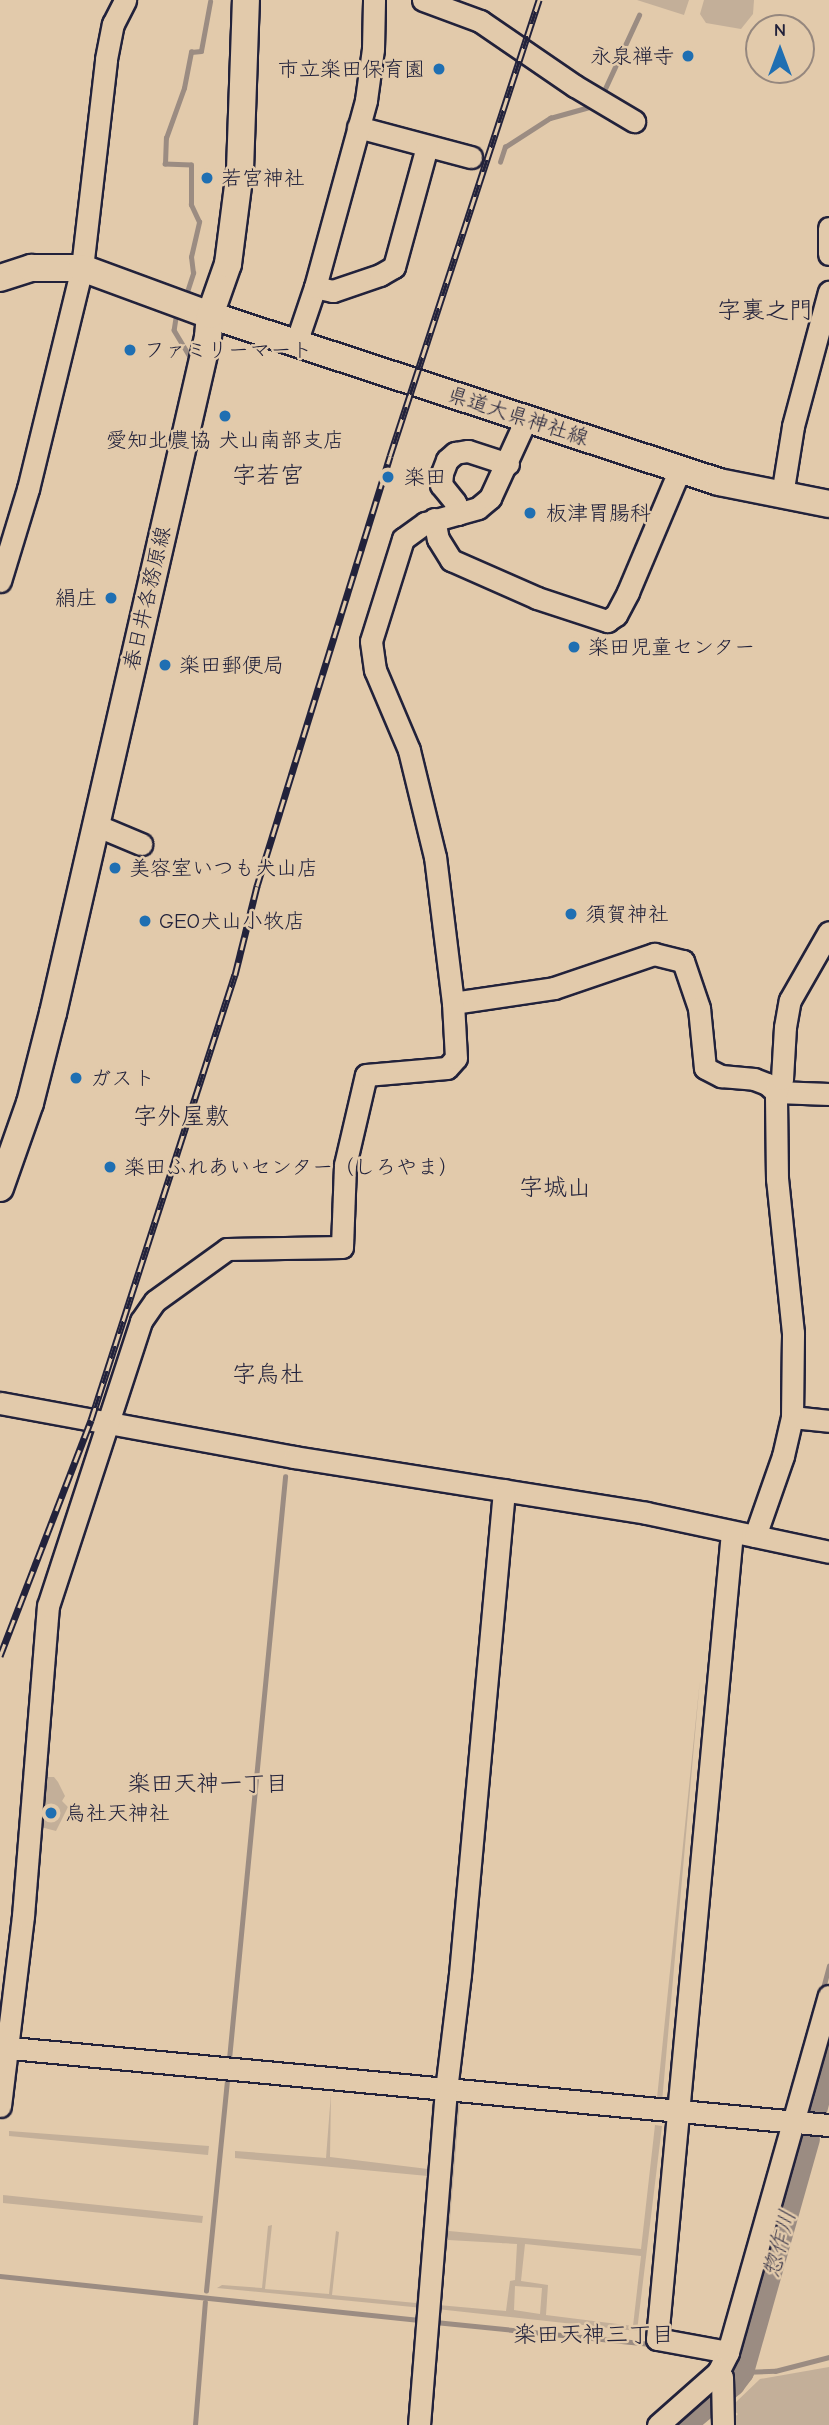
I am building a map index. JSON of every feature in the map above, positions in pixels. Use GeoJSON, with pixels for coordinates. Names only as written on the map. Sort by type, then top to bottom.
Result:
{"type":"FeatureCollection","features":[{"type":"Feature","properties":{"kind":"main road","name":"春日井各務原線"},"geometry":{"type":"LineString","coordinates":[[0,1188],[30,1103],[98,826],[139,630],[208,337],[210,316],[228,264],[240,170],[246,0]]}},
{"type":"Feature","properties":{"kind":"main road"},"geometry":{"type":"LineString","coordinates":[[0,278],[32,268],[82,268]]}},
{"type":"Feature","properties":{"kind":"main road","name":"県道大県神社線"},"geometry":{"type":"LineString","coordinates":[[82,268],[210,316],[527,417],[719,482],[829,505]]}},
{"type":"Feature","properties":{"kind":"street"},"geometry":{"type":"LineString","coordinates":[[0,581],[28,489],[82,268],[106,59],[113,24],[124,0]]}},
{"type":"Feature","properties":{"kind":"street"},"geometry":{"type":"LineString","coordinates":[[296,343],[315,287],[366,100],[373,49],[374,0]]}},
{"type":"Feature","properties":{"kind":"street"},"geometry":{"type":"LineString","coordinates":[[422,0],[480,21],[575,86],[634,121]]}},
{"type":"Feature","properties":{"kind":"street"},"geometry":{"type":"LineString","coordinates":[[358,127],[471,157]]}},
{"type":"Feature","properties":{"kind":"street"},"geometry":{"type":"LineString","coordinates":[[315,287],[333,291],[380,275],[394,267],[427,146]]}},
{"type":"Feature","properties":{"kind":"street"},"geometry":{"type":"LineString","coordinates":[[829,228],[829,254]]}},
{"type":"Feature","properties":{"kind":"street"},"geometry":{"type":"LineString","coordinates":[[782,495],[796,414],[829,292]]}},
{"type":"Feature","properties":{"kind":"street"},"geometry":{"type":"LineString","coordinates":[[0,2106],[3,2047],[23,1916],[48,1606],[134,1338],[147,1310],[217,1253],[235,1247],[291,1250],[342,1247],[345,1165],[366,1075],[447,1068],[456,1058],[453,1003],[435,857],[409,750],[370,653],[370,641],[402,539],[417,527],[434,519],[478,508],[490,498],[508,464],[527,417]]}},
{"type":"Feature","properties":{"kind":"street"},"geometry":{"type":"LineString","coordinates":[[458,514],[455,502],[441,485],[447,460],[455,453],[474,451],[508,464]]}},
{"type":"Feature","properties":{"kind":"street"},"geometry":{"type":"LineString","coordinates":[[434,519],[438,539],[451,559],[537,598],[607,621],[616,615],[628,592],[680,469]]}},
{"type":"Feature","properties":{"kind":"street"},"geometry":{"type":"LineString","coordinates":[[98,826],[141,844]]}},
{"type":"Feature","properties":{"kind":"street"},"geometry":{"type":"LineString","coordinates":[[755,1536],[783,1457],[792,1417],[793,1333],[777,1179],[776,1091],[782,1079],[785,1027],[790,1000],[829,933]]}},
{"type":"Feature","properties":{"kind":"street"},"geometry":{"type":"LineString","coordinates":[[453,1003],[555,988],[654,954],[682,961],[699,1007],[705,1068],[721,1076],[754,1079],[776,1091],[829,1094]]}},
{"type":"Feature","properties":{"kind":"street"},"geometry":{"type":"LineString","coordinates":[[0,1404],[294,1457],[646,1513],[829,1552]]}},
{"type":"Feature","properties":{"kind":"street"},"geometry":{"type":"LineString","coordinates":[[792,1417],[829,1421]]}},
{"type":"Feature","properties":{"kind":"street"},"geometry":{"type":"LineString","coordinates":[[419,2425],[446,2090],[460,1974],[504,1490]]}},
{"type":"Feature","properties":{"kind":"street"},"geometry":{"type":"LineString","coordinates":[[728,2352],[657,2339],[733,1532]]}},
{"type":"Feature","properties":{"kind":"street"},"geometry":{"type":"LineString","coordinates":[[658,2425],[718,2372],[728,2352],[829,1996]]}},
{"type":"Feature","properties":{"kind":"street"},"geometry":{"type":"LineString","coordinates":[[3,2047],[827,2125]]}},
{"type":"Feature","properties":{"kind":"street"},"geometry":{"type":"LineString","coordinates":[[718,2372],[722,2377],[724,2416]]}},
{"type":"Feature","properties":{"kind":"shaded area"},"geometry":{"type":"Polygon","coordinates":[[[637,0],[689,0],[684,15],[637,0]]]}},
{"type":"Feature","properties":{"kind":"shaded area"},"geometry":{"type":"Polygon","coordinates":[[[704,0],[754,0],[753,14],[745,14],[745,24],[741,29],[706,23],[700,14],[704,0]]]}},
{"type":"Feature","properties":{"kind":"shaded area"},"geometry":{"type":"Polygon","coordinates":[[[700,1679],[662,2102],[463,2085],[464,2079],[657,2098],[700,1679]]]}},
{"type":"Feature","properties":{"kind":"shaded area"},"geometry":{"type":"Polygon","coordinates":[[[45,1777],[54,1777],[58,1782],[65,1796],[62,1801],[68,1807],[56,1831],[37,1826],[45,1777]]]}},
{"type":"Feature","properties":{"kind":"shaded area"},"geometry":{"type":"Polygon","coordinates":[[[331,2093],[330,2157],[428,2169],[432,2104],[440,2105],[423,2308],[217,2288],[222,2285],[262,2288],[268,2226],[272,2225],[265,2289],[329,2294],[336,2231],[339,2232],[332,2295],[416,2303],[428,2176],[235,2158],[235,2151],[326,2158],[331,2093]]]}},
{"type":"Feature","properties":{"kind":"shaded area"},"geometry":{"type":"Polygon","coordinates":[[[460,2101],[449,2231],[641,2249],[655,2125],[662,2126],[637,2331],[437,2309],[453,2106],[460,2101]],[[448,2240],[438,2305],[506,2311],[510,2281],[515,2280],[517,2244],[448,2240]],[[525,2244],[521,2281],[548,2285],[546,2315],[633,2326],[641,2256],[525,2244]],[[515,2286],[514,2310],[540,2314],[542,2288],[515,2286]]]}},
{"type":"Feature","properties":{"kind":"shaded area"},"geometry":{"type":"Polygon","coordinates":[[[9,2131],[209,2146],[208,2155],[9,2136],[9,2131]]]}},
{"type":"Feature","properties":{"kind":"shaded area"},"geometry":{"type":"Polygon","coordinates":[[[3,2195],[203,2216],[202,2223],[3,2203],[3,2195]]]}},
{"type":"Feature","properties":{"kind":"shaded area"},"geometry":{"type":"Polygon","coordinates":[[[829,2367],[829,2425],[736,2425],[731,2420],[738,2414],[731,2409],[735,2403],[760,2379],[829,2367]]]}},
{"type":"Feature","properties":{"kind":"waterway"},"geometry":{"type":"LineString","coordinates":[[187,292],[193,273],[191,257],[199,222],[191,205],[191,165],[165,164],[166,138],[184,88],[191,52],[201,51],[210,2]]}},
{"type":"Feature","properties":{"kind":"waterway"},"geometry":{"type":"LineString","coordinates":[[603,93],[639,15]]}},
{"type":"Feature","properties":{"kind":"waterway"},"geometry":{"type":"LineString","coordinates":[[500,162],[505,147],[550,118],[593,106]]}},
{"type":"Feature","properties":{"kind":"waterway"},"geometry":{"type":"LineString","coordinates":[[177,312],[174,330],[189,355]]}},
{"type":"Feature","properties":{"kind":"waterway"},"geometry":{"type":"LineString","coordinates":[[229,2059],[285,1477]]}},
{"type":"Feature","properties":{"kind":"waterway"},"geometry":{"type":"LineString","coordinates":[[822,1992],[829,1966]]}},
{"type":"Feature","properties":{"kind":"waterway","name":"惣作川"},"geometry":{"type":"LineString","coordinates":[[815,2111],[829,2057]]}},
{"type":"Feature","properties":{"kind":"waterway"},"geometry":{"type":"LineString","coordinates":[[206,2291],[227,2080]]}},
{"type":"Feature","properties":{"kind":"waterway","name":"惣作川"},"geometry":{"type":"LineString","coordinates":[[684,2425],[733,2384],[742,2372],[808,2139]]}},
{"type":"Feature","properties":{"kind":"waterway"},"geometry":{"type":"LineString","coordinates":[[0,2276],[417,2320]]}},
{"type":"Feature","properties":{"kind":"waterway"},"geometry":{"type":"LineString","coordinates":[[195,2425],[205,2302]]}},
{"type":"Feature","properties":{"kind":"waterway"},"geometry":{"type":"LineString","coordinates":[[435,2322],[653,2344]]}},
{"type":"Feature","properties":{"kind":"waterway"},"geometry":{"type":"LineString","coordinates":[[742,2372],[775,2371],[829,2357]]}},
{"type":"Feature","properties":{"kind":"railway"},"geometry":{"type":"LineString","coordinates":[[0,1656],[91,1420],[235,975],[257,886],[390,456],[539,0]]}},
{"type":"Feature","properties":{"kind":"place","name":"永泉禅寺"},"geometry":{"type":"Point","coordinates":[688,56]}},
{"type":"Feature","properties":{"kind":"place","name":"市立楽田保育園"},"geometry":{"type":"Point","coordinates":[439,69]}},
{"type":"Feature","properties":{"kind":"place","name":"若宮神社"},"geometry":{"type":"Point","coordinates":[207,178]}},
{"type":"Feature","properties":{"kind":"place","name":"ファミリーマート"},"geometry":{"type":"Point","coordinates":[130,350]}},
{"type":"Feature","properties":{"kind":"place","name":"愛知北農協 犬山南部支店"},"geometry":{"type":"Point","coordinates":[225,416]}},
{"type":"Feature","properties":{"kind":"place","name":"楽田"},"geometry":{"type":"Point","coordinates":[388,477]}},
{"type":"Feature","properties":{"kind":"place","name":"板津胃腸科"},"geometry":{"type":"Point","coordinates":[530,513]}},
{"type":"Feature","properties":{"kind":"place","name":"絹庄"},"geometry":{"type":"Point","coordinates":[111,598]}},
{"type":"Feature","properties":{"kind":"place","name":"楽田児童センター"},"geometry":{"type":"Point","coordinates":[574,647]}},
{"type":"Feature","properties":{"kind":"place","name":"楽田郵便局"},"geometry":{"type":"Point","coordinates":[165,665]}},
{"type":"Feature","properties":{"kind":"place","name":"美容室いつも犬山店"},"geometry":{"type":"Point","coordinates":[115,868]}},
{"type":"Feature","properties":{"kind":"place","name":"須賀神社"},"geometry":{"type":"Point","coordinates":[571,914]}},
{"type":"Feature","properties":{"kind":"place","name":"GEO犬山小牧店"},"geometry":{"type":"Point","coordinates":[145,921]}},
{"type":"Feature","properties":{"kind":"place","name":"ガスト"},"geometry":{"type":"Point","coordinates":[76,1078]}},
{"type":"Feature","properties":{"kind":"place","name":"楽田ふれあいセンター（しろやま）"},"geometry":{"type":"Point","coordinates":[110,1167]}},
{"type":"Feature","properties":{"kind":"place","name":"烏社天神社"},"geometry":{"type":"Point","coordinates":[51,1813]}},
{"type":"Feature","properties":{"kind":"district","name":"字裏之門"},"geometry":{"type":"Point","coordinates":[765,311]}},
{"type":"Feature","properties":{"kind":"district","name":"字若宮"},"geometry":{"type":"Point","coordinates":[268,476]}},
{"type":"Feature","properties":{"kind":"district","name":"字外屋敷"},"geometry":{"type":"Point","coordinates":[181,1117]}},
{"type":"Feature","properties":{"kind":"district","name":"字城山"},"geometry":{"type":"Point","coordinates":[555,1188]}},
{"type":"Feature","properties":{"kind":"district","name":"字烏杜"},"geometry":{"type":"Point","coordinates":[268,1375]}},
{"type":"Feature","properties":{"kind":"district","name":"楽田天神一丁目"},"geometry":{"type":"Point","coordinates":[208,1784]}},
{"type":"Feature","properties":{"kind":"district","name":"楽田天神三丁目"},"geometry":{"type":"Point","coordinates":[594,2335]}}]}
